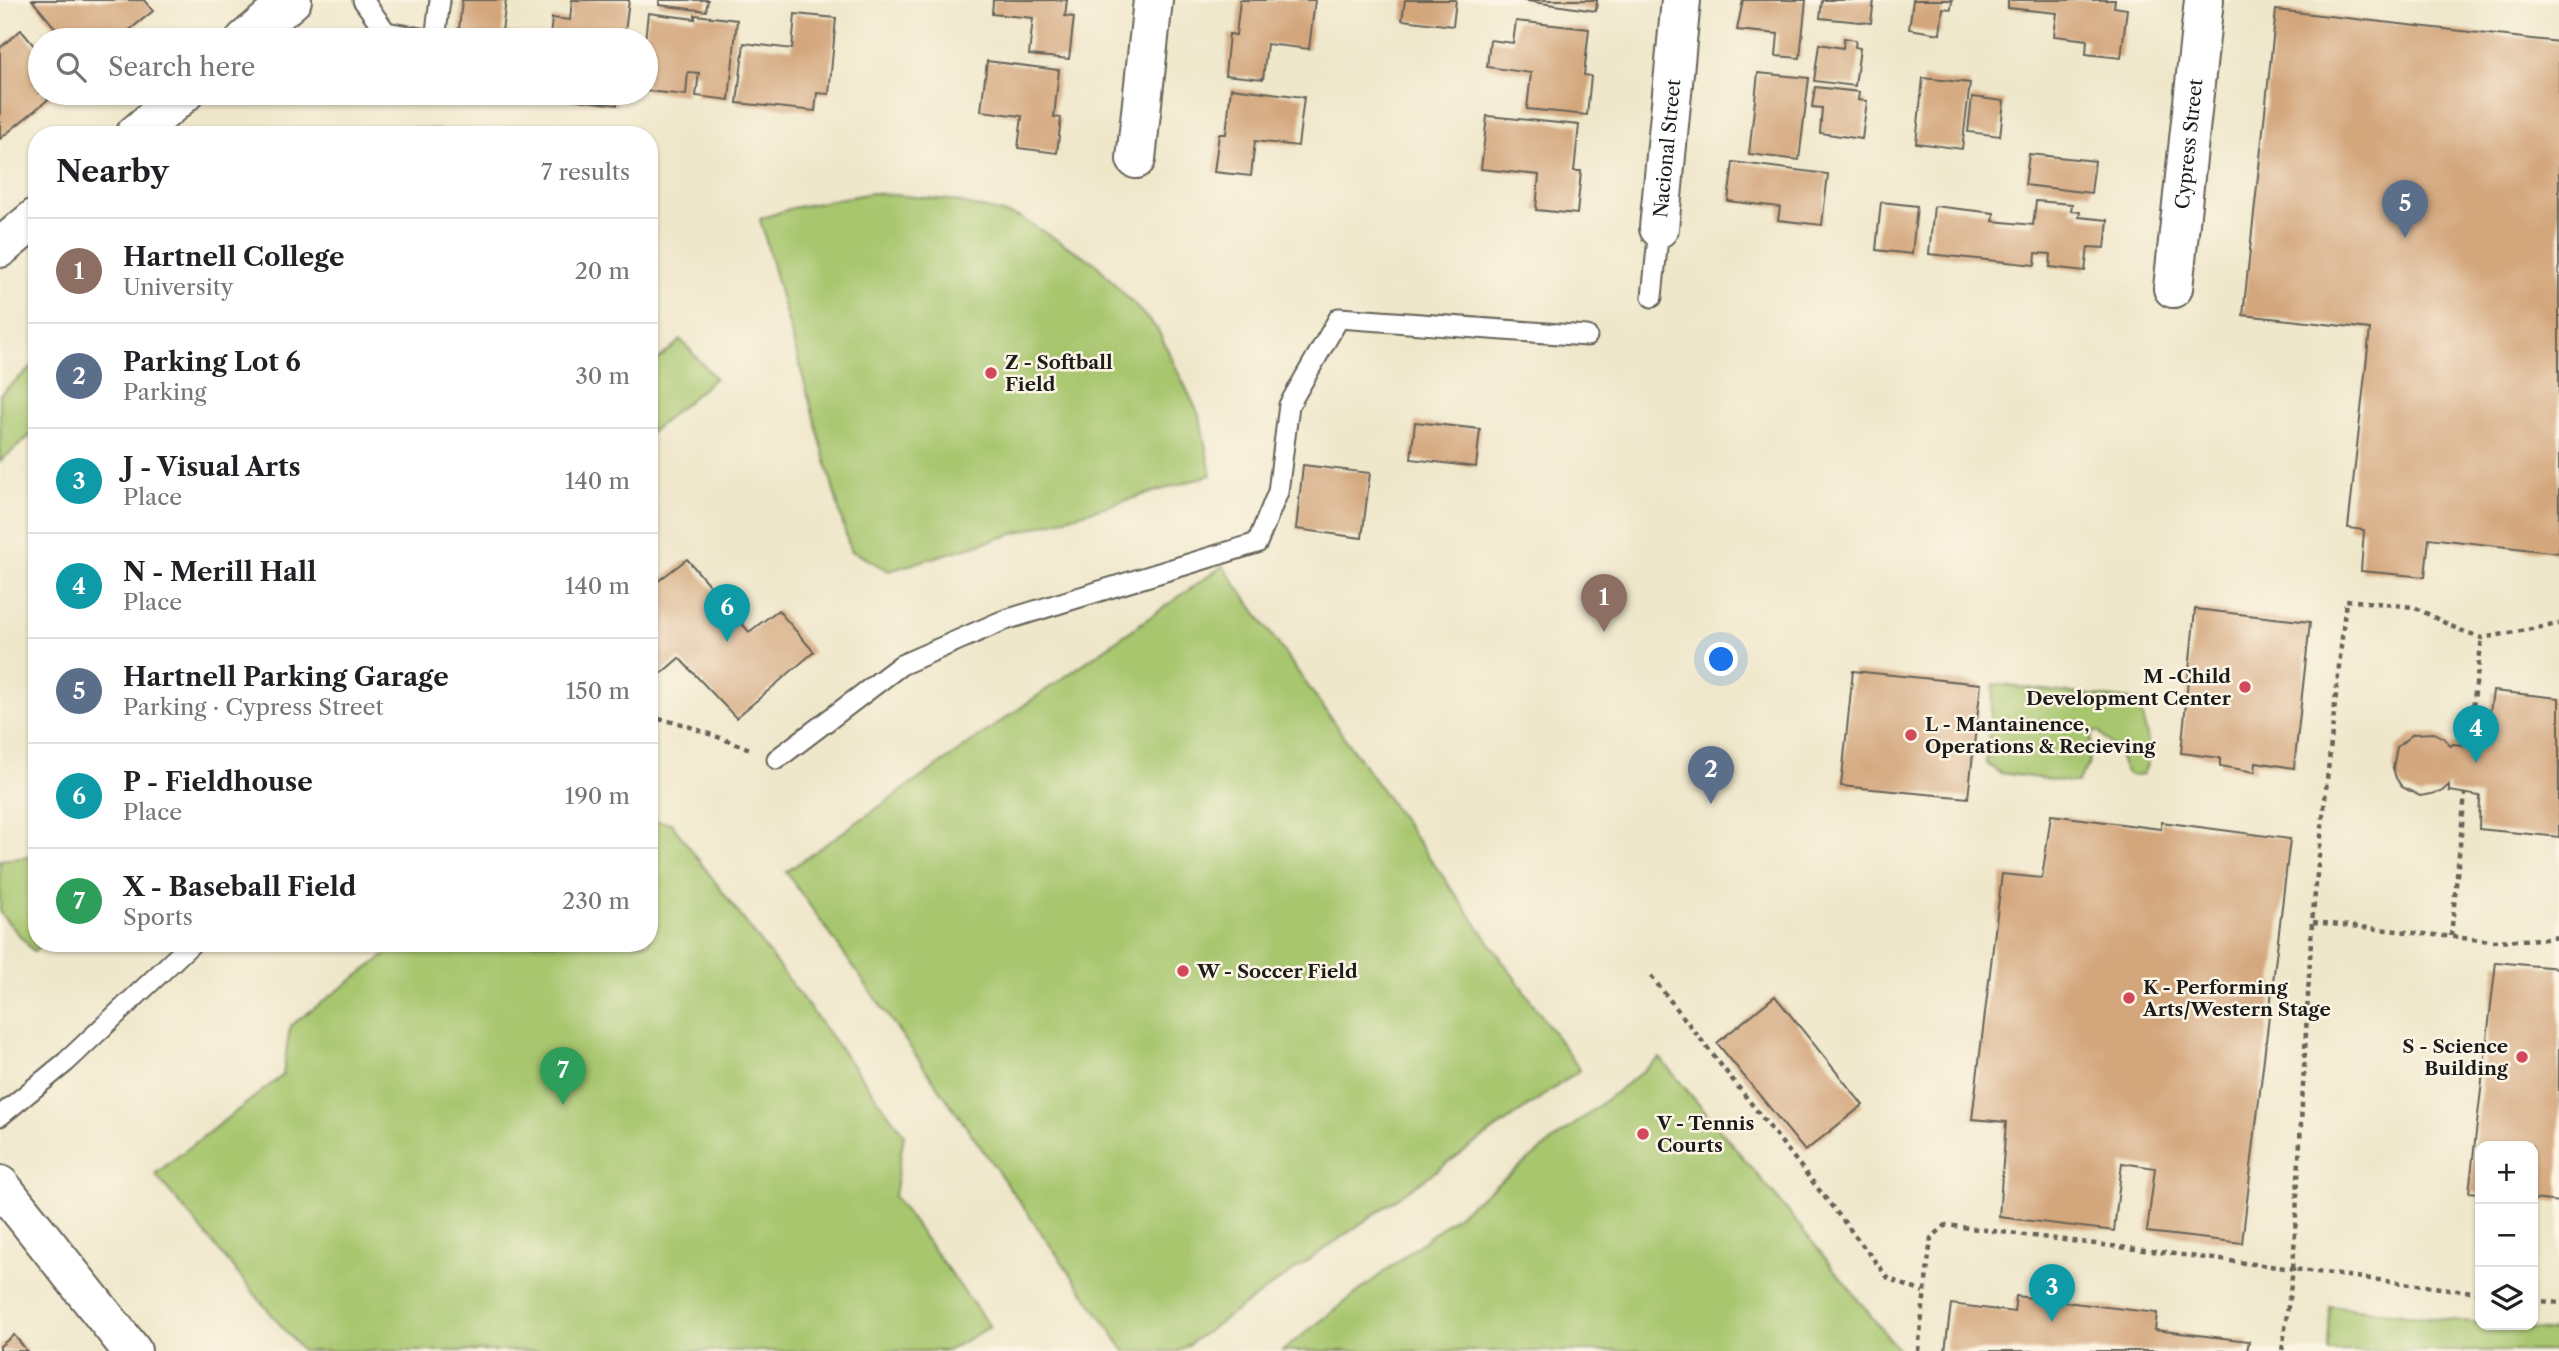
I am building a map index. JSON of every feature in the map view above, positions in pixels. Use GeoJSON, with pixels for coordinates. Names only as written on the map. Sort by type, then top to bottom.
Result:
{"type":"FeatureCollection","features":[{"type":"Feature","properties":{"kind":"street"},"geometry":{"type":"LineString","coordinates":[[259,28],[292,0]]}},
{"type":"Feature","properties":{"kind":"street"},"geometry":{"type":"LineString","coordinates":[[1136,159],[1153,0]]}},
{"type":"Feature","properties":{"kind":"street","name":"Nacional Street"},"geometry":{"type":"LineString","coordinates":[[1659,228],[1681,0]]}},
{"type":"Feature","properties":{"kind":"street","name":"Cypress Street"},"geometry":{"type":"LineString","coordinates":[[2173,288],[2204,0]]}},
{"type":"Feature","properties":{"kind":"street"},"geometry":{"type":"LineString","coordinates":[[146,126],[170,105]]}},
{"type":"Feature","properties":{"kind":"street"},"geometry":{"type":"LineString","coordinates":[[0,248],[28,225]]}},
{"type":"Feature","properties":{"kind":"street"},"geometry":{"type":"LineString","coordinates":[[0,1185],[132,1351]]}},
{"type":"Feature","properties":{"kind":"lane"},"geometry":{"type":"LineString","coordinates":[[363,0],[383,28]]}},
{"type":"Feature","properties":{"kind":"lane"},"geometry":{"type":"LineString","coordinates":[[436,28],[440,0]]}},
{"type":"Feature","properties":{"kind":"lane","name":"Nacional Street"},"geometry":{"type":"LineString","coordinates":[[1652,297],[1659,228]]}},
{"type":"Feature","properties":{"kind":"lane"},"geometry":{"type":"LineString","coordinates":[[776,760],[901,665],[1002,621],[1257,543],[1278,492],[1289,405],[1339,318],[1587,336]]}},
{"type":"Feature","properties":{"kind":"lane"},"geometry":{"type":"LineString","coordinates":[[0,1116],[66,1062],[182,952]]}},
{"type":"Feature","properties":{"kind":"path"},"geometry":{"type":"LineString","coordinates":[[2282,1351],[2293,1269],[2312,922],[2346,600],[2414,607],[2465,633],[2482,638],[2559,625]]}},
{"type":"Feature","properties":{"kind":"path"},"geometry":{"type":"LineString","coordinates":[[2468,746],[2482,638]]}},
{"type":"Feature","properties":{"kind":"path"},"geometry":{"type":"LineString","coordinates":[[658,718],[682,723],[776,760]]}},
{"type":"Feature","properties":{"kind":"path"},"geometry":{"type":"LineString","coordinates":[[2451,936],[2465,794]]}},
{"type":"Feature","properties":{"kind":"path"},"geometry":{"type":"LineString","coordinates":[[2312,922],[2491,941],[2559,937]]}},
{"type":"Feature","properties":{"kind":"path"},"geometry":{"type":"LineString","coordinates":[[1651,976],[1889,1279],[1923,1292]]}},
{"type":"Feature","properties":{"kind":"path"},"geometry":{"type":"LineString","coordinates":[[1918,1351],[1931,1238],[1946,1225],[2475,1292]]}},
{"type":"Feature","properties":{"kind":"path"},"geometry":{"type":"LineString","coordinates":[[2538,1301],[2559,1303]]}},
{"type":"Feature","properties":{"kind":"green space","name":"Z - Softball Field"},"geometry":{"type":"Polygon","coordinates":[[[871,193],[949,200],[1019,217],[1095,263],[1158,330],[1200,417],[1211,475],[889,571],[850,550],[760,219],[792,208],[871,193]]]}},
{"type":"Feature","properties":{"kind":"green space"},"geometry":{"type":"Polygon","coordinates":[[[681,340],[715,378],[658,426],[658,359],[681,340]]]}},
{"type":"Feature","properties":{"kind":"green space"},"geometry":{"type":"Polygon","coordinates":[[[28,371],[28,438],[0,461],[0,394],[28,371]]]}},
{"type":"Feature","properties":{"kind":"green space","name":"W - Soccer Field"},"geometry":{"type":"Polygon","coordinates":[[[1223,566],[1580,1070],[1179,1351],[1125,1351],[786,872],[1223,566]]]}},
{"type":"Feature","properties":{"kind":"green space"},"geometry":{"type":"Polygon","coordinates":[[[1994,684],[2139,701],[2149,748],[2147,766],[2142,775],[2127,773],[2114,748],[2100,732],[2092,731],[2088,766],[2077,783],[2000,773],[1986,763],[1994,684]]]}},
{"type":"Feature","properties":{"kind":"green space"},"geometry":{"type":"Polygon","coordinates":[[[658,821],[671,823],[904,1134],[894,1196],[990,1327],[947,1351],[302,1351],[155,1174],[283,1075],[290,1026],[390,952],[658,952],[658,821]]]}},
{"type":"Feature","properties":{"kind":"green space"},"geometry":{"type":"Polygon","coordinates":[[[28,857],[28,945],[0,913],[0,860],[28,857]]]}},
{"type":"Feature","properties":{"kind":"green space","name":"V - Tennis Courts"},"geometry":{"type":"Polygon","coordinates":[[[1660,1058],[1786,1209],[1899,1351],[1282,1351],[1660,1058]]]}},
{"type":"Feature","properties":{"kind":"green space"},"geometry":{"type":"Polygon","coordinates":[[[2330,1306],[2475,1322],[2475,1330],[2558,1332],[2556,1351],[2328,1351],[2330,1306]]]}},
{"type":"Feature","properties":{"kind":"building"},"geometry":{"type":"Polygon","coordinates":[[[32,0],[144,0],[153,11],[132,28],[55,28],[32,0]]]}},
{"type":"Feature","properties":{"kind":"building"},"geometry":{"type":"Polygon","coordinates":[[[462,0],[506,0],[502,28],[459,28],[462,0]]]}},
{"type":"Feature","properties":{"kind":"building"},"geometry":{"type":"Polygon","coordinates":[[[572,0],[629,0],[626,28],[551,28],[552,18],[570,20],[572,0]]]}},
{"type":"Feature","properties":{"kind":"building"},"geometry":{"type":"Polygon","coordinates":[[[659,0],[708,0],[706,11],[659,5],[659,0]]]}},
{"type":"Feature","properties":{"kind":"building"},"geometry":{"type":"Polygon","coordinates":[[[993,0],[1067,0],[1065,16],[1074,17],[1069,59],[1029,55],[1033,18],[992,14],[993,0]]]}},
{"type":"Feature","properties":{"kind":"building"},"geometry":{"type":"Polygon","coordinates":[[[1240,0],[1315,0],[1309,49],[1267,44],[1263,79],[1225,75],[1229,34],[1236,35],[1240,0]]]}},
{"type":"Feature","properties":{"kind":"building"},"geometry":{"type":"Polygon","coordinates":[[[1405,0],[1456,0],[1453,26],[1402,20],[1405,0]]]}},
{"type":"Feature","properties":{"kind":"building"},"geometry":{"type":"Polygon","coordinates":[[[1520,0],[1597,0],[1596,11],[1520,0]]]}},
{"type":"Feature","properties":{"kind":"building"},"geometry":{"type":"Polygon","coordinates":[[[1743,0],[1806,0],[1800,58],[1776,56],[1778,34],[1737,30],[1743,0]]]}},
{"type":"Feature","properties":{"kind":"building"},"geometry":{"type":"Polygon","coordinates":[[[1822,0],[1874,0],[1871,23],[1820,18],[1822,0]]]}},
{"type":"Feature","properties":{"kind":"building"},"geometry":{"type":"Polygon","coordinates":[[[1913,0],[1952,0],[1951,9],[1943,8],[1940,34],[1909,29],[1913,0]]]}},
{"type":"Feature","properties":{"kind":"building"},"geometry":{"type":"Polygon","coordinates":[[[2008,0],[2115,0],[2114,7],[2127,9],[2121,58],[2086,54],[2087,40],[2054,36],[2057,13],[2008,8],[2008,0]]]}},
{"type":"Feature","properties":{"kind":"building"},"geometry":{"type":"Polygon","coordinates":[[[2276,10],[2559,42],[2559,553],[2429,538],[2425,577],[2361,571],[2364,530],[2348,528],[2370,329],[2243,315],[2276,10]]]}},
{"type":"Feature","properties":{"kind":"building"},"geometry":{"type":"Polygon","coordinates":[[[648,13],[695,19],[695,15],[737,20],[729,100],[696,96],[699,73],[688,72],[686,95],[658,92],[658,28],[646,28],[648,13]]]}},
{"type":"Feature","properties":{"kind":"building"},"geometry":{"type":"Polygon","coordinates":[[[795,14],[836,18],[829,94],[817,93],[815,111],[737,103],[744,43],[792,49],[795,14]]]}},
{"type":"Feature","properties":{"kind":"building"},"geometry":{"type":"Polygon","coordinates":[[[1516,21],[1589,29],[1584,75],[1591,76],[1587,115],[1527,109],[1531,73],[1487,67],[1490,40],[1513,43],[1516,21]]]}},
{"type":"Feature","properties":{"kind":"building"},"geometry":{"type":"Polygon","coordinates":[[[21,30],[28,38],[28,105],[41,105],[0,139],[0,48],[21,30]]]}},
{"type":"Feature","properties":{"kind":"building"},"geometry":{"type":"Polygon","coordinates":[[[1844,38],[1856,40],[1855,47],[1860,48],[1855,86],[1814,81],[1819,44],[1843,48],[1844,38]]]}},
{"type":"Feature","properties":{"kind":"building"},"geometry":{"type":"Polygon","coordinates":[[[987,61],[1059,70],[1054,117],[1061,118],[1057,153],[1018,148],[1022,116],[981,111],[987,61]]]}},
{"type":"Feature","properties":{"kind":"building"},"geometry":{"type":"Polygon","coordinates":[[[1758,73],[1809,78],[1799,160],[1749,154],[1758,73]]]}},
{"type":"Feature","properties":{"kind":"building"},"geometry":{"type":"Polygon","coordinates":[[[1923,78],[1970,83],[1962,149],[1916,143],[1923,78]]]}},
{"type":"Feature","properties":{"kind":"building"},"geometry":{"type":"Polygon","coordinates":[[[1815,87],[1859,92],[1858,100],[1867,101],[1862,139],[1820,133],[1822,108],[1812,107],[1815,87]]]}},
{"type":"Feature","properties":{"kind":"building"},"geometry":{"type":"Polygon","coordinates":[[[1231,88],[1304,97],[1298,146],[1255,141],[1251,176],[1214,172],[1219,134],[1226,134],[1231,88]]]}},
{"type":"Feature","properties":{"kind":"building"},"geometry":{"type":"Polygon","coordinates":[[[1972,97],[2004,101],[2000,136],[1968,132],[1972,97]]]}},
{"type":"Feature","properties":{"kind":"building"},"geometry":{"type":"Polygon","coordinates":[[[1487,116],[1579,125],[1574,171],[1581,171],[1577,214],[1536,210],[1539,175],[1481,169],[1487,116]]]}},
{"type":"Feature","properties":{"kind":"building"},"geometry":{"type":"Polygon","coordinates":[[[2029,154],[2095,161],[2091,193],[2025,185],[2029,154]]]}},
{"type":"Feature","properties":{"kind":"building"},"geometry":{"type":"Polygon","coordinates":[[[1733,162],[1828,174],[1822,225],[1778,220],[1780,207],[1728,201],[1733,162]]]}},
{"type":"Feature","properties":{"kind":"building"},"geometry":{"type":"Polygon","coordinates":[[[2036,201],[2072,204],[2071,211],[2080,212],[2079,217],[2108,220],[2105,248],[2088,247],[2085,271],[2050,267],[2051,254],[2036,253],[2035,265],[1929,254],[1934,206],[1994,213],[1993,221],[2033,225],[2036,201]]]}},
{"type":"Feature","properties":{"kind":"building"},"geometry":{"type":"Polygon","coordinates":[[[1881,202],[1917,206],[1912,254],[1876,250],[1881,202]]]}},
{"type":"Feature","properties":{"kind":"building"},"geometry":{"type":"Polygon","coordinates":[[[1415,422],[1480,429],[1476,467],[1411,459],[1415,422]]]}},
{"type":"Feature","properties":{"kind":"building"},"geometry":{"type":"Polygon","coordinates":[[[1303,465],[1370,473],[1362,538],[1296,529],[1303,465]]]}},
{"type":"Feature","properties":{"kind":"building"},"geometry":{"type":"Polygon","coordinates":[[[687,559],[749,632],[778,610],[814,652],[736,718],[679,658],[658,676],[658,581],[687,559]]]}},
{"type":"Feature","properties":{"kind":"building","name":"M -Child Development Center"},"geometry":{"type":"Polygon","coordinates":[[[2195,609],[2310,622],[2294,768],[2256,762],[2255,772],[2220,766],[2220,758],[2181,753],[2195,609]]]}},
{"type":"Feature","properties":{"kind":"building","name":"L - Mantainence, Operations & Recieving"},"geometry":{"type":"Polygon","coordinates":[[[1853,671],[1981,684],[1968,798],[1841,786],[1853,671]]]}},
{"type":"Feature","properties":{"kind":"building"},"geometry":{"type":"Polygon","coordinates":[[[2493,691],[2559,698],[2559,837],[2479,829],[2480,796],[2449,791],[2449,785],[2441,792],[2420,796],[2402,787],[2396,778],[2393,768],[2397,747],[2413,734],[2434,733],[2444,738],[2451,746],[2485,747],[2493,691]]]}},
{"type":"Feature","properties":{"kind":"building","name":"K - Performing Arts/Western Stage"},"geometry":{"type":"Polygon","coordinates":[[[2051,815],[2161,829],[2161,822],[2290,839],[2242,1243],[2147,1232],[2155,1168],[2122,1163],[2114,1231],[1999,1217],[2006,1122],[1972,1119],[2002,874],[2042,878],[2051,815]]]}},
{"type":"Feature","properties":{"kind":"building","name":"S - Science Building"},"geometry":{"type":"Polygon","coordinates":[[[2496,962],[2559,968],[2559,1202],[2538,1200],[2538,1141],[2475,1141],[2475,1193],[2469,1192],[2496,962]]]}},
{"type":"Feature","properties":{"kind":"building"},"geometry":{"type":"Polygon","coordinates":[[[1775,996],[1863,1105],[1805,1151],[1717,1043],[1775,996]]]}},
{"type":"Feature","properties":{"kind":"building"},"geometry":{"type":"Polygon","coordinates":[[[2016,1296],[2157,1313],[2155,1330],[2249,1341],[2247,1351],[1945,1351],[1951,1304],[2014,1312],[2016,1296]]]}},
{"type":"Feature","properties":{"kind":"building"},"geometry":{"type":"Polygon","coordinates":[[[14,1335],[27,1351],[0,1351],[0,1346],[14,1335]]]}},
{"type":"Feature","properties":{"kind":"place","name":"Hartnell Parking Garage"},"geometry":{"type":"Point","coordinates":[2405,238]}},
{"type":"Feature","properties":{"kind":"place","name":"Z - Softball Field"},"geometry":{"type":"Point","coordinates":[991,373]}},
{"type":"Feature","properties":{"kind":"place","name":"Hartnell College"},"geometry":{"type":"Point","coordinates":[1604,632]}},
{"type":"Feature","properties":{"kind":"place","name":"P - Fieldhouse"},"geometry":{"type":"Point","coordinates":[727,642]}},
{"type":"Feature","properties":{"kind":"place","name":"M -Child Development Center"},"geometry":{"type":"Point","coordinates":[2245,687]}},
{"type":"Feature","properties":{"kind":"place","name":"L - Mantainence, Operations & Recieving"},"geometry":{"type":"Point","coordinates":[1911,735]}},
{"type":"Feature","properties":{"kind":"place","name":"N - Merill Hall"},"geometry":{"type":"Point","coordinates":[2476,763]}},
{"type":"Feature","properties":{"kind":"place","name":"Parking Lot 6"},"geometry":{"type":"Point","coordinates":[1711,804]}},
{"type":"Feature","properties":{"kind":"place","name":"W - Soccer Field"},"geometry":{"type":"Point","coordinates":[1183,971]}},
{"type":"Feature","properties":{"kind":"place","name":"K - Performing Arts/Western Stage"},"geometry":{"type":"Point","coordinates":[2129,998]}},
{"type":"Feature","properties":{"kind":"place","name":"S - Science Building"},"geometry":{"type":"Point","coordinates":[2522,1057]}},
{"type":"Feature","properties":{"kind":"place","name":"X - Baseball Field"},"geometry":{"type":"Point","coordinates":[563,1105]}},
{"type":"Feature","properties":{"kind":"place","name":"V - Tennis Courts"},"geometry":{"type":"Point","coordinates":[1643,1134]}},
{"type":"Feature","properties":{"kind":"place","name":"J - Visual Arts"},"geometry":{"type":"Point","coordinates":[2052,1322]}}]}
